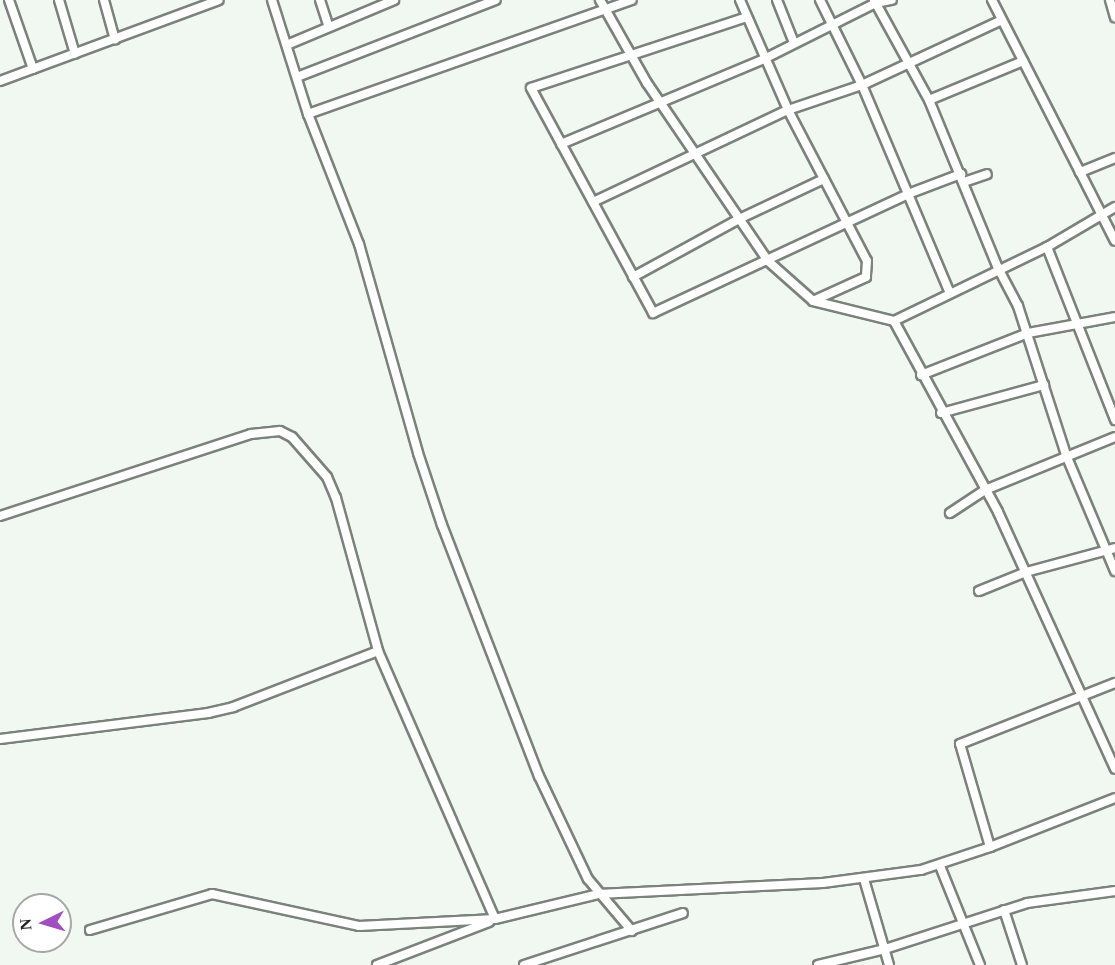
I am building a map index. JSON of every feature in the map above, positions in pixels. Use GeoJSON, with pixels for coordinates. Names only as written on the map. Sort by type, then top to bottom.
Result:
{"type":"FeatureCollection","features":[{"type":"Feature","properties":{"kind":"street"},"geometry":{"type":"LineString","coordinates":[[9,0],[33,69]]}},
{"type":"Feature","properties":{"kind":"street"},"geometry":{"type":"LineString","coordinates":[[59,0],[75,54]]}},
{"type":"Feature","properties":{"kind":"street"},"geometry":{"type":"LineString","coordinates":[[104,0],[115,40]]}},
{"type":"Feature","properties":{"kind":"street"},"geometry":{"type":"LineString","coordinates":[[0,81],[219,0]]}},
{"type":"Feature","properties":{"kind":"street"},"geometry":{"type":"LineString","coordinates":[[272,0],[289,44],[308,114],[359,244],[418,453],[442,525],[539,776],[598,894],[632,930]]}},
{"type":"Feature","properties":{"kind":"street"},"geometry":{"type":"LineString","coordinates":[[320,0],[329,27]]}},
{"type":"Feature","properties":{"kind":"street"},"geometry":{"type":"LineString","coordinates":[[289,44],[394,0]]}},
{"type":"Feature","properties":{"kind":"street"},"geometry":{"type":"LineString","coordinates":[[297,77],[496,0]]}},
{"type":"Feature","properties":{"kind":"street"},"geometry":{"type":"LineString","coordinates":[[600,0],[631,57],[768,261],[813,301],[894,321],[998,268],[1047,247],[1115,207]]}},
{"type":"Feature","properties":{"kind":"street"},"geometry":{"type":"LineString","coordinates":[[308,114],[631,0]]}},
{"type":"Feature","properties":{"kind":"street"},"geometry":{"type":"LineString","coordinates":[[740,0],[788,110],[867,261],[866,276],[813,301]]}},
{"type":"Feature","properties":{"kind":"street"},"geometry":{"type":"LineString","coordinates":[[777,0],[795,43]]}},
{"type":"Feature","properties":{"kind":"street"},"geometry":{"type":"LineString","coordinates":[[820,0],[862,85],[950,292]]}},
{"type":"Feature","properties":{"kind":"street"},"geometry":{"type":"LineString","coordinates":[[561,144],[764,59],[875,2],[892,0]]}},
{"type":"Feature","properties":{"kind":"street"},"geometry":{"type":"LineString","coordinates":[[992,0],[1103,213],[1115,242]]}},
{"type":"Feature","properties":{"kind":"street"},"geometry":{"type":"LineString","coordinates":[[1110,0],[1115,17]]}},
{"type":"Feature","properties":{"kind":"street"},"geometry":{"type":"LineString","coordinates":[[875,2],[912,64],[929,100],[998,268],[1028,333],[1066,455],[1104,551],[1115,571]]}},
{"type":"Feature","properties":{"kind":"street"},"geometry":{"type":"LineString","coordinates":[[747,17],[531,88],[653,313],[908,194],[962,178],[987,174]]}},
{"type":"Feature","properties":{"kind":"street"},"geometry":{"type":"LineString","coordinates":[[593,202],[788,110],[862,85],[912,64],[1002,20]]}},
{"type":"Feature","properties":{"kind":"street"},"geometry":{"type":"LineString","coordinates":[[929,100],[1023,61]]}},
{"type":"Feature","properties":{"kind":"street"},"geometry":{"type":"LineString","coordinates":[[1080,172],[1115,158]]}},
{"type":"Feature","properties":{"kind":"street"},"geometry":{"type":"LineString","coordinates":[[633,277],[739,219],[825,179]]}},
{"type":"Feature","properties":{"kind":"street"},"geometry":{"type":"LineString","coordinates":[[1047,247],[1115,420]]}},
{"type":"Feature","properties":{"kind":"street"},"geometry":{"type":"LineString","coordinates":[[921,375],[1028,333],[1115,317]]}},
{"type":"Feature","properties":{"kind":"street"},"geometry":{"type":"LineString","coordinates":[[894,321],[940,413],[985,490],[1026,572],[1114,764]]}},
{"type":"Feature","properties":{"kind":"street"},"geometry":{"type":"LineString","coordinates":[[940,413],[1044,385]]}},
{"type":"Feature","properties":{"kind":"street"},"geometry":{"type":"LineString","coordinates":[[0,516],[251,434],[280,430],[308,454],[327,477],[336,498],[378,651],[495,919]]}},
{"type":"Feature","properties":{"kind":"street"},"geometry":{"type":"LineString","coordinates":[[950,513],[985,490],[1066,455],[1115,437]]}},
{"type":"Feature","properties":{"kind":"street"},"geometry":{"type":"LineString","coordinates":[[979,591],[1026,572],[1115,548]]}},
{"type":"Feature","properties":{"kind":"street"},"geometry":{"type":"LineString","coordinates":[[0,739],[225,709],[378,651]]}},
{"type":"Feature","properties":{"kind":"street"},"geometry":{"type":"LineString","coordinates":[[990,847],[960,744],[967,738],[1084,698],[1115,683]]}},
{"type":"Feature","properties":{"kind":"street"},"geometry":{"type":"LineString","coordinates":[[377,965],[495,919],[598,894],[864,879],[940,866],[1115,798]]}},
{"type":"Feature","properties":{"kind":"street"},"geometry":{"type":"LineString","coordinates":[[940,866],[980,965]]}},
{"type":"Feature","properties":{"kind":"street"},"geometry":{"type":"LineString","coordinates":[[864,879],[889,965]]}},
{"type":"Feature","properties":{"kind":"street"},"geometry":{"type":"LineString","coordinates":[[818,965],[885,949],[963,921],[1004,910],[1115,891]]}},
{"type":"Feature","properties":{"kind":"street"},"geometry":{"type":"LineString","coordinates":[[90,930],[212,894],[359,926],[495,919]]}},
{"type":"Feature","properties":{"kind":"street"},"geometry":{"type":"LineString","coordinates":[[1004,910],[1022,965]]}},
{"type":"Feature","properties":{"kind":"street"},"geometry":{"type":"LineString","coordinates":[[524,965],[684,913]]}}]}
